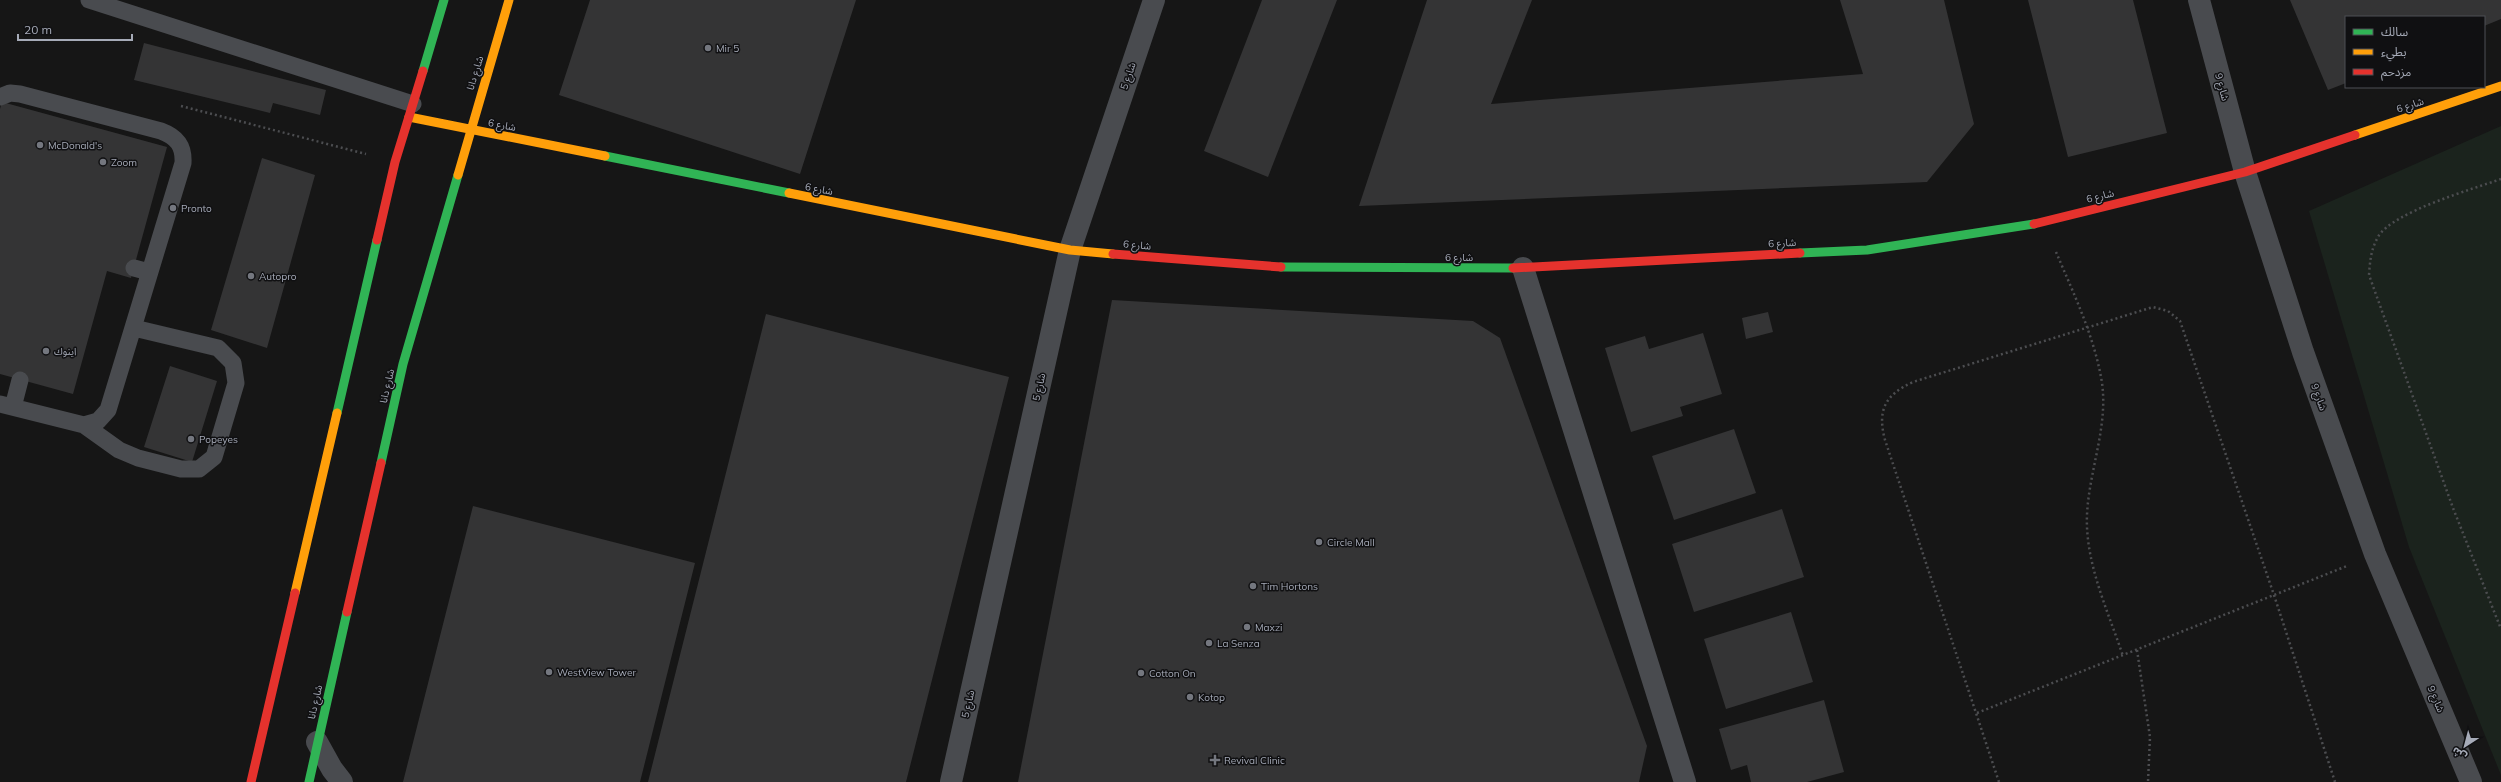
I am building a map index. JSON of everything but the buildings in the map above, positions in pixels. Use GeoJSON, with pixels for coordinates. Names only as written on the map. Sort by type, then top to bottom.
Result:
{"type":"FeatureCollection","features":[{"type":"Feature","properties":{"kind":"street"},"geometry":{"type":"LineString","coordinates":[[251,782],[395,162],[444,0]]}},
{"type":"Feature","properties":{"kind":"street","name":"شارع دانا"},"geometry":{"type":"LineString","coordinates":[[309,782],[403,364],[470,129],[509,0]]}},
{"type":"Feature","properties":{"kind":"street","name":"شارع 5"},"geometry":{"type":"LineString","coordinates":[[951,782],[1070,250],[1154,0]]}},
{"type":"Feature","properties":{"kind":"street","name":"شارع 9"},"geometry":{"type":"LineString","coordinates":[[2199,0],[2245,172],[2303,352],[2375,554],[2472,782]]}},
{"type":"Feature","properties":{"kind":"street","name":"شارع 6"},"geometry":{"type":"LineString","coordinates":[[411,110],[470,129],[1070,250],[1289,268],[1523,268],[1867,250],[2044,222],[2245,172],[2501,86]]}},
{"type":"Feature","properties":{"kind":"street"},"geometry":{"type":"LineString","coordinates":[[1523,268],[1685,782]]}},
{"type":"Feature","properties":{"kind":"street"},"geometry":{"type":"LineString","coordinates":[[317,742],[332,769],[342,782]]}},
{"type":"Feature","properties":{"kind":"lane"},"geometry":{"type":"LineString","coordinates":[[89,0],[411,110]]}},
{"type":"Feature","properties":{"kind":"lane"},"geometry":{"type":"LineString","coordinates":[[0,97],[10,93],[20,94],[161,131],[172,135],[179,143],[184,153],[183,163],[142,270],[134,328],[108,410],[98,421],[84,425]]}},
{"type":"Feature","properties":{"kind":"lane"},"geometry":{"type":"LineString","coordinates":[[20,380],[7,406],[84,425],[119,450],[138,458],[181,469],[199,469],[214,457],[236,383],[233,363],[218,348],[134,328]]}},
{"type":"Feature","properties":{"kind":"path"},"geometry":{"type":"LineString","coordinates":[[180,106],[395,162]]}},
{"type":"Feature","properties":{"kind":"path"},"geometry":{"type":"LineString","coordinates":[[2501,179],[2393,221],[2378,236],[2370,255],[2370,275],[2453,508],[2501,629]]}},
{"type":"Feature","properties":{"kind":"path"},"geometry":{"type":"LineString","coordinates":[[2044,222],[2086,326],[2102,377],[2104,405],[2101,432],[2089,488],[2087,517],[2089,546],[2096,575],[2123,656]]}},
{"type":"Feature","properties":{"kind":"path"},"geometry":{"type":"LineString","coordinates":[[2000,782],[1885,440],[1880,422],[1885,404],[1897,390],[1913,382],[2153,306],[2168,311],[2180,321],[2274,595],[2335,782]]}},
{"type":"Feature","properties":{"kind":"path"},"geometry":{"type":"LineString","coordinates":[[1977,713],[2123,656],[2375,554]]}},
{"type":"Feature","properties":{"kind":"path"},"geometry":{"type":"LineString","coordinates":[[2137,650],[2150,737],[2148,782]]}},
{"type":"Feature","properties":{"kind":"shaded area"},"geometry":{"type":"Polygon","coordinates":[[[2501,126],[2501,775],[2409,547],[2309,211],[2501,126]]]}},
{"type":"Feature","properties":{"kind":"traffic: fast"},"geometry":{"type":"LineString","coordinates":[[423,71],[444,0]]}},
{"type":"Feature","properties":{"kind":"traffic: fast"},"geometry":{"type":"LineString","coordinates":[[605,156],[789,193]]}},
{"type":"Feature","properties":{"kind":"traffic: fast"},"geometry":{"type":"LineString","coordinates":[[381,463],[403,364],[458,175]]}},
{"type":"Feature","properties":{"kind":"traffic: fast"},"geometry":{"type":"LineString","coordinates":[[1800,253],[1867,250],[2034,224]]}},
{"type":"Feature","properties":{"kind":"traffic: fast"},"geometry":{"type":"LineString","coordinates":[[337,413],[377,240]]}},
{"type":"Feature","properties":{"kind":"traffic: fast"},"geometry":{"type":"LineString","coordinates":[[1281,267],[1513,268]]}},
{"type":"Feature","properties":{"kind":"traffic: fast"},"geometry":{"type":"LineString","coordinates":[[309,782],[347,612]]}},
{"type":"Feature","properties":{"kind":"traffic: slow"},"geometry":{"type":"LineString","coordinates":[[458,175],[509,0]]}},
{"type":"Feature","properties":{"kind":"traffic: slow"},"geometry":{"type":"LineString","coordinates":[[2355,135],[2501,86]]}},
{"type":"Feature","properties":{"kind":"traffic: slow"},"geometry":{"type":"LineString","coordinates":[[409,117],[605,156]]}},
{"type":"Feature","properties":{"kind":"traffic: slow"},"geometry":{"type":"LineString","coordinates":[[789,193],[1070,250],[1113,254]]}},
{"type":"Feature","properties":{"kind":"traffic: slow"},"geometry":{"type":"LineString","coordinates":[[295,593],[337,413]]}},
{"type":"Feature","properties":{"kind":"traffic: jam"},"geometry":{"type":"LineString","coordinates":[[377,240],[395,162],[423,71]]}},
{"type":"Feature","properties":{"kind":"traffic: jam"},"geometry":{"type":"LineString","coordinates":[[2034,224],[2245,172],[2355,135]]}},
{"type":"Feature","properties":{"kind":"traffic: jam"},"geometry":{"type":"LineString","coordinates":[[1513,268],[1800,253]]}},
{"type":"Feature","properties":{"kind":"traffic: jam"},"geometry":{"type":"LineString","coordinates":[[1113,254],[1281,267]]}},
{"type":"Feature","properties":{"kind":"traffic: jam"},"geometry":{"type":"LineString","coordinates":[[347,612],[381,463]]}},
{"type":"Feature","properties":{"kind":"traffic: jam"},"geometry":{"type":"LineString","coordinates":[[251,782],[295,593]]}},
{"type":"Feature","properties":{"kind":"place","name":"Mir 5"},"geometry":{"type":"Point","coordinates":[708,48]}},
{"type":"Feature","properties":{"kind":"place","name":"McDonald's"},"geometry":{"type":"Point","coordinates":[40,145]}},
{"type":"Feature","properties":{"kind":"place","name":"Zoom"},"geometry":{"type":"Point","coordinates":[103,162]}},
{"type":"Feature","properties":{"kind":"place","name":"Pronto"},"geometry":{"type":"Point","coordinates":[173,208]}},
{"type":"Feature","properties":{"kind":"place","name":"Autopro"},"geometry":{"type":"Point","coordinates":[251,276]}},
{"type":"Feature","properties":{"kind":"place","name":"اينوك"},"geometry":{"type":"Point","coordinates":[46,351]}},
{"type":"Feature","properties":{"kind":"place","name":"Popeyes"},"geometry":{"type":"Point","coordinates":[191,439]}},
{"type":"Feature","properties":{"kind":"place","name":"Circle Mall"},"geometry":{"type":"Point","coordinates":[1319,542]}},
{"type":"Feature","properties":{"kind":"place","name":"Tim Hortons"},"geometry":{"type":"Point","coordinates":[1253,586]}},
{"type":"Feature","properties":{"kind":"place","name":"Maxzi"},"geometry":{"type":"Point","coordinates":[1247,627]}},
{"type":"Feature","properties":{"kind":"place","name":"La Senza"},"geometry":{"type":"Point","coordinates":[1209,643]}},
{"type":"Feature","properties":{"kind":"place","name":"WestView Tower"},"geometry":{"type":"Point","coordinates":[549,672]}},
{"type":"Feature","properties":{"kind":"place","name":"Cotton On"},"geometry":{"type":"Point","coordinates":[1141,673]}},
{"type":"Feature","properties":{"kind":"place","name":"Kotop"},"geometry":{"type":"Point","coordinates":[1190,697]}},
{"type":"Feature","properties":{"kind":"place","name":"Revival Clinic"},"geometry":{"type":"Point","coordinates":[1215,760]}}]}
